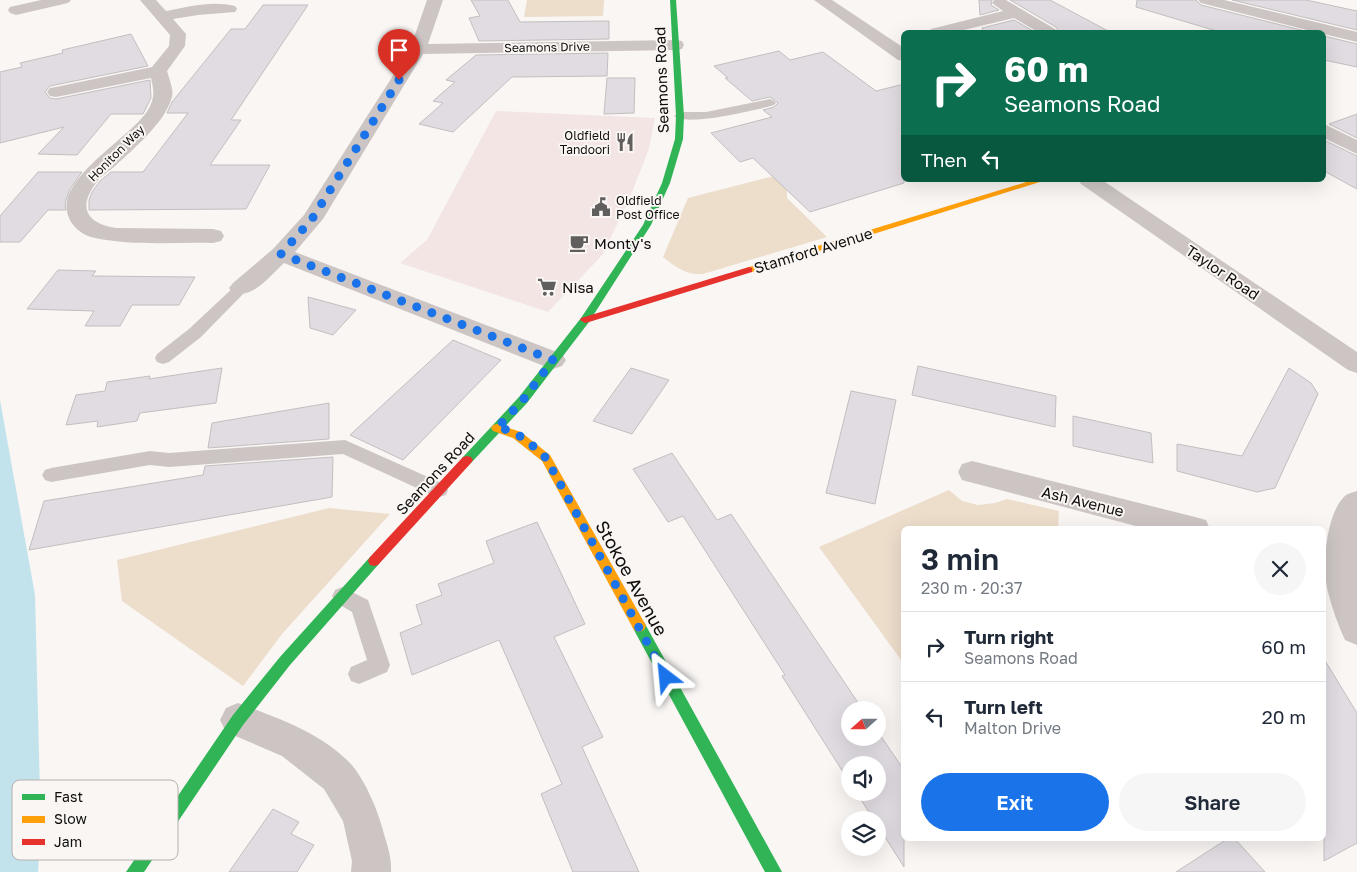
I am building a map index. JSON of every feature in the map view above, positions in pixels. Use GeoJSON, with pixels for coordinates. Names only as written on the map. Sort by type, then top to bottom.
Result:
{"type":"FeatureCollection","features":[{"type":"Feature","properties":{"kind":"street"},"geometry":{"type":"LineString","coordinates":[[16,10],[63,0]]}},
{"type":"Feature","properties":{"kind":"street"},"geometry":{"type":"LineString","coordinates":[[56,93],[158,70],[177,46],[178,34],[148,0]]}},
{"type":"Feature","properties":{"kind":"street"},"geometry":{"type":"LineString","coordinates":[[241,288],[281,254],[312,219],[418,49],[435,0]]}},
{"type":"Feature","properties":{"kind":"street","name":"Seamons Road"},"geometry":{"type":"LineString","coordinates":[[178,808],[238,720],[285,661],[342,596],[523,400],[585,320],[655,210],[666,183],[679,139],[680,116],[673,0]]}},
{"type":"Feature","properties":{"kind":"street"},"geometry":{"type":"LineString","coordinates":[[822,0],[896,43]]}},
{"type":"Feature","properties":{"kind":"street"},"geometry":{"type":"LineString","coordinates":[[994,0],[1046,30]]}},
{"type":"Feature","properties":{"kind":"street"},"geometry":{"type":"LineString","coordinates":[[1206,0],[1326,30]]}},
{"type":"Feature","properties":{"kind":"street"},"geometry":{"type":"LineString","coordinates":[[164,16],[198,10],[229,9]]}},
{"type":"Feature","properties":{"kind":"street"},"geometry":{"type":"LineString","coordinates":[[946,30],[1016,13]]}},
{"type":"Feature","properties":{"kind":"street"},"geometry":{"type":"LineString","coordinates":[[1326,30],[1357,37]]}},
{"type":"Feature","properties":{"kind":"street","name":"Seamons Drive"},"geometry":{"type":"LineString","coordinates":[[418,49],[676,45]]}},
{"type":"Feature","properties":{"kind":"street","name":"Honiton Way"},"geometry":{"type":"LineString","coordinates":[[158,70],[164,95],[156,114],[125,146],[88,179],[78,199],[76,211],[81,222],[96,232],[116,235],[213,236]]}},
{"type":"Feature","properties":{"kind":"street"},"geometry":{"type":"LineString","coordinates":[[1326,131],[1357,148]]}},
{"type":"Feature","properties":{"kind":"street","name":"Stamford Avenue"},"geometry":{"type":"LineString","coordinates":[[585,320],[943,212],[1036,182]]}},
{"type":"Feature","properties":{"kind":"street","name":"Taylor Road"},"geometry":{"type":"LineString","coordinates":[[1091,182],[1357,364]]}},
{"type":"Feature","properties":{"kind":"street"},"geometry":{"type":"LineString","coordinates":[[281,254],[553,360]]}},
{"type":"Feature","properties":{"kind":"street","name":"Stokoe Avenue"},"geometry":{"type":"LineString","coordinates":[[497,428],[505,428],[530,443],[546,458],[774,872]]}},
{"type":"Feature","properties":{"kind":"street","name":"Ash Avenue"},"geometry":{"type":"LineString","coordinates":[[972,472],[1183,526]]}},
{"type":"Feature","properties":{"kind":"street"},"geometry":{"type":"LineString","coordinates":[[1357,503],[1347,517],[1332,562],[1357,630]]}},
{"type":"Feature","properties":{"kind":"street"},"geometry":{"type":"LineString","coordinates":[[238,720],[295,744],[337,776],[360,814],[372,861],[372,872]]}},
{"type":"Feature","properties":{"kind":"street","name":"Seamons Road"},"geometry":{"type":"LineString","coordinates":[[134,872],[142,860]]}},
{"type":"Feature","properties":{"kind":"lane"},"geometry":{"type":"LineString","coordinates":[[680,116],[706,116],[770,103]]}},
{"type":"Feature","properties":{"kind":"lane"},"geometry":{"type":"LineString","coordinates":[[164,358],[196,333],[241,288]]}},
{"type":"Feature","properties":{"kind":"lane"},"geometry":{"type":"LineString","coordinates":[[51,475],[150,458],[169,460],[345,447],[439,490]]}},
{"type":"Feature","properties":{"kind":"lane"},"geometry":{"type":"LineString","coordinates":[[342,596],[361,606],[380,666],[359,674]]}},
{"type":"Feature","properties":{"kind":"shaded area"},"geometry":{"type":"Polygon","coordinates":[[[527,0],[604,0],[603,16],[524,17],[527,0]]]}},
{"type":"Feature","properties":{"kind":"shaded area"},"geometry":{"type":"Polygon","coordinates":[[[496,111],[655,118],[649,149],[630,197],[603,254],[548,312],[400,263],[427,240],[496,111]]]}},
{"type":"Feature","properties":{"kind":"shaded area"},"geometry":{"type":"Polygon","coordinates":[[[786,173],[787,198],[827,237],[703,274],[686,272],[663,257],[688,198],[786,173]]]}},
{"type":"Feature","properties":{"kind":"shaded area"},"geometry":{"type":"Polygon","coordinates":[[[949,490],[962,501],[978,505],[1007,499],[1059,511],[1058,526],[901,526],[901,660],[819,547],[949,490]]]}},
{"type":"Feature","properties":{"kind":"shaded area"},"geometry":{"type":"Polygon","coordinates":[[[329,508],[390,514],[282,634],[243,686],[122,601],[117,560],[329,508]]]}},
{"type":"Feature","properties":{"kind":"water"},"geometry":{"type":"Polygon","coordinates":[[[0,400],[35,595],[40,780],[12,780],[12,860],[39,860],[38,872],[0,872],[0,400]]]}},
{"type":"Feature","properties":{"kind":"building"},"geometry":{"type":"Polygon","coordinates":[[[471,0],[508,0],[520,22],[609,21],[609,39],[479,41],[469,18],[480,16],[471,0]]]}},
{"type":"Feature","properties":{"kind":"building"},"geometry":{"type":"Polygon","coordinates":[[[979,0],[992,0],[991,5],[999,10],[980,15],[979,0]]]}},
{"type":"Feature","properties":{"kind":"building"},"geometry":{"type":"Polygon","coordinates":[[[1010,0],[1050,0],[1106,30],[1058,30],[1056,27],[1010,0]]]}},
{"type":"Feature","properties":{"kind":"building"},"geometry":{"type":"Polygon","coordinates":[[[1137,0],[1196,0],[1201,5],[1301,30],[1213,30],[1136,7],[1137,0]]]}},
{"type":"Feature","properties":{"kind":"building"},"geometry":{"type":"Polygon","coordinates":[[[1232,0],[1306,0],[1357,11],[1357,30],[1232,0]]]}},
{"type":"Feature","properties":{"kind":"building"},"geometry":{"type":"Polygon","coordinates":[[[263,5],[308,5],[231,120],[241,120],[210,165],[270,165],[246,209],[89,210],[89,200],[92,192],[100,181],[111,172],[143,172],[188,113],[167,113],[172,102],[231,29],[245,29],[263,5]]]}},
{"type":"Feature","properties":{"kind":"building"},"geometry":{"type":"Polygon","coordinates":[[[1014,20],[1032,30],[982,30],[982,28],[1014,20]]]}},
{"type":"Feature","properties":{"kind":"building"},"geometry":{"type":"Polygon","coordinates":[[[131,34],[148,66],[50,86],[45,92],[50,98],[56,99],[150,80],[151,98],[143,114],[111,114],[77,155],[38,154],[64,127],[0,143],[0,72],[22,67],[20,63],[63,53],[62,50],[131,34]]]}},
{"type":"Feature","properties":{"kind":"building"},"geometry":{"type":"Polygon","coordinates":[[[1326,36],[1357,44],[1357,67],[1326,60],[1326,36]]]}},
{"type":"Feature","properties":{"kind":"building"},"geometry":{"type":"Polygon","coordinates":[[[779,51],[790,60],[823,52],[876,91],[901,85],[901,182],[904,183],[810,212],[753,158],[740,162],[711,133],[772,117],[763,110],[774,107],[778,103],[770,97],[752,101],[714,66],[779,51]]]}},
{"type":"Feature","properties":{"kind":"building"},"geometry":{"type":"Polygon","coordinates":[[[608,53],[607,76],[512,77],[453,132],[419,124],[443,103],[433,101],[455,82],[446,80],[476,55],[608,53]]]}},
{"type":"Feature","properties":{"kind":"building"},"geometry":{"type":"Polygon","coordinates":[[[607,78],[635,78],[634,113],[604,114],[607,78]]]}},
{"type":"Feature","properties":{"kind":"building"},"geometry":{"type":"Polygon","coordinates":[[[1357,114],[1357,138],[1329,124],[1357,114]]]}},
{"type":"Feature","properties":{"kind":"building"},"geometry":{"type":"Polygon","coordinates":[[[1326,141],[1357,156],[1357,189],[1326,172],[1326,141]]]}},
{"type":"Feature","properties":{"kind":"building"},"geometry":{"type":"Polygon","coordinates":[[[38,172],[82,172],[70,189],[65,203],[66,210],[48,210],[20,242],[0,242],[0,216],[38,172]]]}},
{"type":"Feature","properties":{"kind":"building"},"geometry":{"type":"Polygon","coordinates":[[[58,270],[96,271],[92,276],[195,277],[179,305],[132,305],[120,326],[85,326],[94,311],[27,309],[58,270]]]}},
{"type":"Feature","properties":{"kind":"building"},"geometry":{"type":"Polygon","coordinates":[[[308,297],[356,310],[333,335],[310,328],[308,297]]]}},
{"type":"Feature","properties":{"kind":"building"},"geometry":{"type":"Polygon","coordinates":[[[453,340],[501,360],[403,460],[350,435],[453,340]]]}},
{"type":"Feature","properties":{"kind":"building"},"geometry":{"type":"Polygon","coordinates":[[[918,366],[1056,396],[1055,427],[912,395],[918,366]]]}},
{"type":"Feature","properties":{"kind":"building"},"geometry":{"type":"Polygon","coordinates":[[[222,368],[216,403],[140,413],[137,421],[97,427],[98,421],[66,425],[76,395],[105,391],[107,382],[150,376],[149,379],[222,368]]]}},
{"type":"Feature","properties":{"kind":"building"},"geometry":{"type":"Polygon","coordinates":[[[631,368],[669,380],[632,434],[593,421],[631,368]]]}},
{"type":"Feature","properties":{"kind":"building"},"geometry":{"type":"Polygon","coordinates":[[[1289,368],[1311,383],[1318,394],[1275,488],[1257,492],[1177,471],[1177,444],[1242,456],[1289,368]]]}},
{"type":"Feature","properties":{"kind":"building"},"geometry":{"type":"Polygon","coordinates":[[[851,391],[896,400],[875,504],[826,493],[851,391]]]}},
{"type":"Feature","properties":{"kind":"building"},"geometry":{"type":"Polygon","coordinates":[[[329,403],[329,439],[208,448],[212,423],[329,403]]]}},
{"type":"Feature","properties":{"kind":"building"},"geometry":{"type":"Polygon","coordinates":[[[1073,416],[1151,433],[1153,463],[1073,446],[1073,416]]]}},
{"type":"Feature","properties":{"kind":"building"},"geometry":{"type":"Polygon","coordinates":[[[672,453],[717,520],[731,514],[857,701],[841,701],[841,746],[886,746],[886,744],[901,766],[901,841],[904,841],[904,867],[886,839],[886,811],[868,811],[862,801],[886,801],[886,756],[841,756],[841,769],[782,676],[785,675],[683,516],[668,522],[633,469],[672,453]]]}},
{"type":"Feature","properties":{"kind":"building"},"geometry":{"type":"Polygon","coordinates":[[[333,457],[332,497],[29,550],[44,501],[203,475],[205,466],[333,457]]]}},
{"type":"Feature","properties":{"kind":"building"},"geometry":{"type":"Polygon","coordinates":[[[537,522],[585,624],[554,637],[603,737],[582,747],[639,872],[573,872],[541,794],[562,784],[499,640],[412,675],[400,633],[422,624],[416,605],[442,595],[438,584],[494,563],[486,541],[537,522]]]}},
{"type":"Feature","properties":{"kind":"building"},"geometry":{"type":"Polygon","coordinates":[[[1326,662],[1357,713],[1357,843],[1324,861],[1324,841],[1326,841],[1326,662]]]}},
{"type":"Feature","properties":{"kind":"building"},"geometry":{"type":"Polygon","coordinates":[[[273,809],[299,822],[291,834],[314,845],[297,872],[229,872],[273,809]]]}},
{"type":"Feature","properties":{"kind":"building"},"geometry":{"type":"Polygon","coordinates":[[[1224,841],[1237,841],[1265,872],[1176,872],[1224,841]]]}},
{"type":"Feature","properties":{"kind":"traffic: fast"},"geometry":{"type":"LineString","coordinates":[[467,460],[523,400],[585,320],[647,225],[666,183],[679,139],[680,116],[673,0]]}},
{"type":"Feature","properties":{"kind":"traffic: fast"},"geometry":{"type":"LineString","coordinates":[[178,808],[238,720],[285,661],[374,561]]}},
{"type":"Feature","properties":{"kind":"traffic: fast"},"geometry":{"type":"LineString","coordinates":[[639,626],[774,872]]}},
{"type":"Feature","properties":{"kind":"traffic: fast"},"geometry":{"type":"LineString","coordinates":[[134,872],[142,860]]}},
{"type":"Feature","properties":{"kind":"traffic: slow"},"geometry":{"type":"LineString","coordinates":[[749,270],[1035,182]]}},
{"type":"Feature","properties":{"kind":"traffic: slow"},"geometry":{"type":"LineString","coordinates":[[497,428],[517,435],[546,458],[639,626]]}},
{"type":"Feature","properties":{"kind":"traffic: jam"},"geometry":{"type":"LineString","coordinates":[[585,320],[749,270]]}},
{"type":"Feature","properties":{"kind":"traffic: jam"},"geometry":{"type":"LineString","coordinates":[[374,561],[467,460]]}},
{"type":"Feature","properties":{"kind":"place","name":"Oldfield Tandoori"},"geometry":{"type":"Point","coordinates":[625,142]}},
{"type":"Feature","properties":{"kind":"place","name":"Oldfield Post Office"},"geometry":{"type":"Point","coordinates":[601,207]}},
{"type":"Feature","properties":{"kind":"place","name":"Monty's"},"geometry":{"type":"Point","coordinates":[579,243]}},
{"type":"Feature","properties":{"kind":"place","name":"Nisa"},"geometry":{"type":"Point","coordinates":[547,287]}},
{"type":"Feature","properties":{"kind":"route"},"geometry":{"type":"LineString","coordinates":[[399,80],[312,219],[281,254],[553,360],[523,400],[497,428],[505,428],[530,443],[546,458],[666,677]]}}]}
